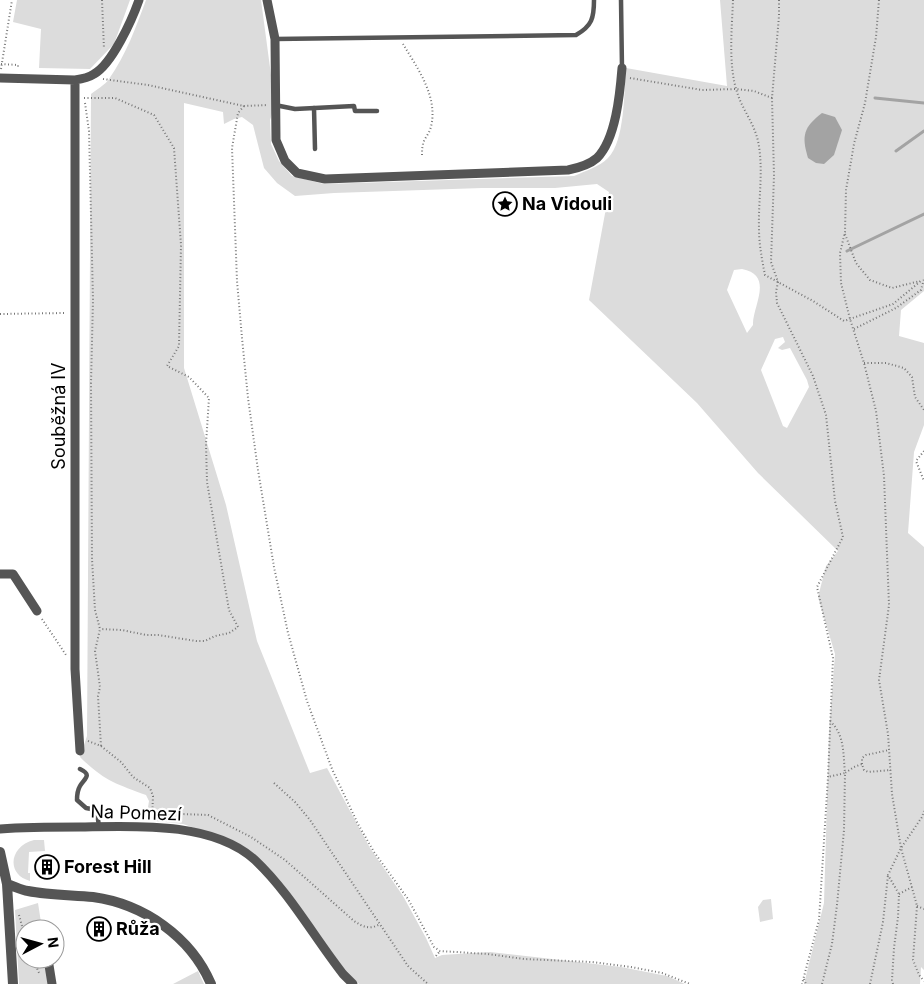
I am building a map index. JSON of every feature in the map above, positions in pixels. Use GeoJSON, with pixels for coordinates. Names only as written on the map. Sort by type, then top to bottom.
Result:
{"type":"FeatureCollection","features":[{"type":"Feature","properties":{"kind":"street"},"geometry":{"type":"LineString","coordinates":[[0,78],[75,80],[87,78],[96,73],[124,36],[139,0]]}},
{"type":"Feature","properties":{"kind":"street"},"geometry":{"type":"LineString","coordinates":[[267,0],[275,39],[276,140],[285,161],[296,173],[325,179],[568,170],[582,166],[596,158],[606,145],[613,128],[622,72]]}},
{"type":"Feature","properties":{"kind":"street","name":"Souběžná Ⅳ"},"geometry":{"type":"LineString","coordinates":[[75,80],[75,669],[80,751]]}},
{"type":"Feature","properties":{"kind":"street"},"geometry":{"type":"LineString","coordinates":[[0,574],[13,574],[37,611]]}},
{"type":"Feature","properties":{"kind":"street","name":"Na Pomezí"},"geometry":{"type":"LineString","coordinates":[[0,829],[151,826],[180,829],[225,842],[253,858],[290,902],[342,974],[353,984]]}},
{"type":"Feature","properties":{"kind":"street"},"geometry":{"type":"LineString","coordinates":[[0,852],[6,884],[13,984]]}},
{"type":"Feature","properties":{"kind":"street"},"geometry":{"type":"LineString","coordinates":[[0,875],[6,884],[28,891],[95,898],[111,901],[139,911],[159,922],[181,941],[202,966],[212,984]]}},
{"type":"Feature","properties":{"kind":"street"},"geometry":{"type":"LineString","coordinates":[[50,969],[52,984]]}},
{"type":"Feature","properties":{"kind":"lane"},"geometry":{"type":"LineString","coordinates":[[275,39],[576,36],[586,29],[594,16],[594,0]]}},
{"type":"Feature","properties":{"kind":"lane"},"geometry":{"type":"LineString","coordinates":[[621,0],[622,72]]}},
{"type":"Feature","properties":{"kind":"lane"},"geometry":{"type":"LineString","coordinates":[[275,105],[295,109],[354,106],[355,111],[377,111]]}},
{"type":"Feature","properties":{"kind":"lane"},"geometry":{"type":"LineString","coordinates":[[314,108],[315,149]]}},
{"type":"Feature","properties":{"kind":"lane"},"geometry":{"type":"LineString","coordinates":[[80,770],[85,772],[86,780],[78,790],[77,800],[86,808],[96,810],[98,826]]}},
{"type":"Feature","properties":{"kind":"path"},"geometry":{"type":"LineString","coordinates":[[0,78],[0,64],[12,0]]}},
{"type":"Feature","properties":{"kind":"path"},"geometry":{"type":"LineString","coordinates":[[102,0],[106,61]]}},
{"type":"Feature","properties":{"kind":"path"},"geometry":{"type":"LineString","coordinates":[[733,0],[731,50],[736,89],[742,108],[753,126],[758,141],[760,177],[759,230],[765,274],[814,301],[844,321],[893,304],[923,280]]}},
{"type":"Feature","properties":{"kind":"path"},"geometry":{"type":"LineString","coordinates":[[779,0],[780,16],[772,98],[774,175],[771,262],[778,282],[776,292],[777,303],[813,376],[826,415],[835,501],[843,536],[817,587],[833,658],[819,920],[802,984]]}},
{"type":"Feature","properties":{"kind":"path"},"geometry":{"type":"LineString","coordinates":[[879,0],[876,37],[865,103],[854,144],[846,190],[845,232],[840,252],[841,283],[876,411],[884,476],[889,605],[879,680],[889,750],[892,794],[902,848],[917,906],[913,960],[919,975],[924,981]]}},
{"type":"Feature","properties":{"kind":"path"},"geometry":{"type":"LineString","coordinates":[[399,38],[429,92],[432,117],[430,130],[423,144],[422,156]]}},
{"type":"Feature","properties":{"kind":"path"},"geometry":{"type":"LineString","coordinates":[[0,64],[18,65],[18,78]]}},
{"type":"Feature","properties":{"kind":"path"},"geometry":{"type":"LineString","coordinates":[[622,72],[702,90],[736,89],[772,98]]}},
{"type":"Feature","properties":{"kind":"path"},"geometry":{"type":"LineString","coordinates":[[96,73],[99,79],[148,85],[244,106],[275,105]]}},
{"type":"Feature","properties":{"kind":"path"},"geometry":{"type":"LineString","coordinates":[[75,80],[84,98],[88,131],[93,300],[90,383],[92,559],[95,610],[100,629],[95,651],[100,686],[98,696],[101,746]]}},
{"type":"Feature","properties":{"kind":"path"},"geometry":{"type":"LineString","coordinates":[[84,98],[116,98],[154,115],[174,148],[181,244],[179,346],[167,366],[189,377],[209,398],[206,482],[229,610],[238,627],[229,633],[196,642],[122,630],[100,629]]}},
{"type":"Feature","properties":{"kind":"path"},"geometry":{"type":"LineString","coordinates":[[244,106],[238,114],[232,148],[242,338],[258,470],[274,567],[288,633],[307,701],[332,769],[354,816],[374,852],[408,899],[434,947],[440,951],[488,954],[524,959],[592,962],[631,967],[662,974],[690,984]]}},
{"type":"Feature","properties":{"kind":"path"},"geometry":{"type":"LineString","coordinates":[[845,232],[856,263],[870,280],[892,288],[923,280]]}},
{"type":"Feature","properties":{"kind":"path"},"geometry":{"type":"LineString","coordinates":[[854,329],[896,308],[920,290],[923,280]]}},
{"type":"Feature","properties":{"kind":"path"},"geometry":{"type":"LineString","coordinates":[[0,314],[75,312]]}},
{"type":"Feature","properties":{"kind":"path"},"geometry":{"type":"LineString","coordinates":[[864,363],[886,363],[904,368],[912,377],[915,397],[924,410]]}},
{"type":"Feature","properties":{"kind":"path"},"geometry":{"type":"LineString","coordinates":[[924,451],[916,461],[924,481]]}},
{"type":"Feature","properties":{"kind":"path"},"geometry":{"type":"LineString","coordinates":[[37,611],[75,669]]}},
{"type":"Feature","properties":{"kind":"path"},"geometry":{"type":"LineString","coordinates":[[822,984],[832,944],[844,830],[844,773],[841,735],[837,727],[830,721]]}},
{"type":"Feature","properties":{"kind":"path"},"geometry":{"type":"LineString","coordinates":[[79,737],[101,746],[121,762],[133,777],[150,788],[153,796],[151,826]]}},
{"type":"Feature","properties":{"kind":"path"},"geometry":{"type":"LineString","coordinates":[[889,750],[866,755],[862,758],[862,764],[864,770],[868,772],[891,770]]}},
{"type":"Feature","properties":{"kind":"path"},"geometry":{"type":"LineString","coordinates":[[828,777],[844,773],[862,764]]}},
{"type":"Feature","properties":{"kind":"path"},"geometry":{"type":"LineString","coordinates":[[274,782],[310,820],[408,966],[428,984]]}},
{"type":"Feature","properties":{"kind":"path"},"geometry":{"type":"LineString","coordinates":[[870,984],[883,922],[888,875],[924,811]]}},
{"type":"Feature","properties":{"kind":"path"},"geometry":{"type":"LineString","coordinates":[[152,812],[208,815],[251,837],[284,860],[354,921],[365,928],[380,924]]}},
{"type":"Feature","properties":{"kind":"path"},"geometry":{"type":"LineString","coordinates":[[888,875],[899,894],[893,984]]}},
{"type":"Feature","properties":{"kind":"path"},"geometry":{"type":"LineString","coordinates":[[899,894],[913,886]]}},
{"type":"Feature","properties":{"kind":"path"},"geometry":{"type":"LineString","coordinates":[[917,906],[924,909]]}},
{"type":"Feature","properties":{"kind":"path"},"geometry":{"type":"LineString","coordinates":[[18,910],[20,919]]}},
{"type":"Feature","properties":{"kind":"path"},"geometry":{"type":"LineString","coordinates":[[436,956],[440,951]]}},
{"type":"Feature","properties":{"kind":"path"},"geometry":{"type":"LineString","coordinates":[[38,969],[42,978]]}},
{"type":"Feature","properties":{"kind":"path"},"geometry":{"type":"LineString","coordinates":[[804,979],[806,984]]}},
{"type":"Feature","properties":{"kind":"shaded area"},"geometry":{"type":"Polygon","coordinates":[[[17,0],[130,0],[114,44],[90,69],[39,68],[41,29],[13,22],[17,0]]]}},
{"type":"Feature","properties":{"kind":"shaded area"},"geometry":{"type":"Polygon","coordinates":[[[146,0],[261,0],[275,105],[270,120],[271,144],[279,161],[292,176],[324,184],[574,176],[600,164],[614,150],[623,116],[626,68],[727,86],[720,0],[924,0],[924,291],[901,310],[899,336],[924,343],[924,425],[914,452],[908,533],[924,547],[924,970],[921,967],[920,984],[804,984],[824,903],[829,732],[835,654],[818,597],[826,566],[838,551],[758,473],[697,403],[589,300],[609,192],[597,184],[555,188],[482,188],[295,196],[277,183],[264,168],[253,125],[242,117],[224,124],[223,112],[184,103],[184,368],[226,505],[257,641],[310,773],[327,768],[370,848],[403,896],[435,958],[442,955],[490,952],[621,967],[667,976],[685,984],[359,984],[342,966],[305,916],[229,840],[183,824],[146,820],[149,801],[146,795],[110,781],[80,757],[87,736],[91,94],[109,79],[121,60],[146,0]],[[742,269],[734,270],[727,290],[747,333],[753,325],[760,285],[758,278],[752,272],[742,269]],[[783,337],[775,339],[761,370],[783,426],[787,428],[809,387],[790,348],[782,350],[778,348],[785,342],[783,337]]]}},
{"type":"Feature","properties":{"kind":"shaded area"},"geometry":{"type":"Polygon","coordinates":[[[822,113],[835,117],[842,130],[834,155],[824,164],[816,163],[808,158],[805,143],[808,127],[822,113]]]}},
{"type":"Feature","properties":{"kind":"shaded area"},"geometry":{"type":"Polygon","coordinates":[[[34,840],[44,840],[45,851],[29,852],[28,873],[30,873],[30,881],[22,878],[17,873],[14,867],[14,860],[19,848],[34,840]]]}},
{"type":"Feature","properties":{"kind":"shaded area"},"geometry":{"type":"Polygon","coordinates":[[[771,899],[773,919],[760,922],[758,907],[763,900],[771,899]]]}},
{"type":"Feature","properties":{"kind":"shaded area"},"geometry":{"type":"Polygon","coordinates":[[[38,903],[40,919],[15,919],[15,910],[38,903]]]}},
{"type":"Feature","properties":{"kind":"shaded area"},"geometry":{"type":"Polygon","coordinates":[[[18,969],[47,969],[49,984],[19,984],[18,969]]]}},
{"type":"Feature","properties":{"kind":"shaded area"},"geometry":{"type":"Polygon","coordinates":[[[198,971],[204,984],[173,984],[198,971]]]}},
{"type":"Feature","properties":{"kind":"waterway"},"geometry":{"type":"LineString","coordinates":[[875,98],[924,103]]}},
{"type":"Feature","properties":{"kind":"waterway"},"geometry":{"type":"LineString","coordinates":[[896,151],[924,131]]}},
{"type":"Feature","properties":{"kind":"waterway"},"geometry":{"type":"LineString","coordinates":[[847,251],[924,214]]}},
{"type":"Feature","properties":{"kind":"place","name":"Na Vidouli"},"geometry":{"type":"Point","coordinates":[505,204]}},
{"type":"Feature","properties":{"kind":"place","name":"Forest Hill"},"geometry":{"type":"Point","coordinates":[47,867]}},
{"type":"Feature","properties":{"kind":"place","name":"Růža"},"geometry":{"type":"Point","coordinates":[99,929]}}]}
